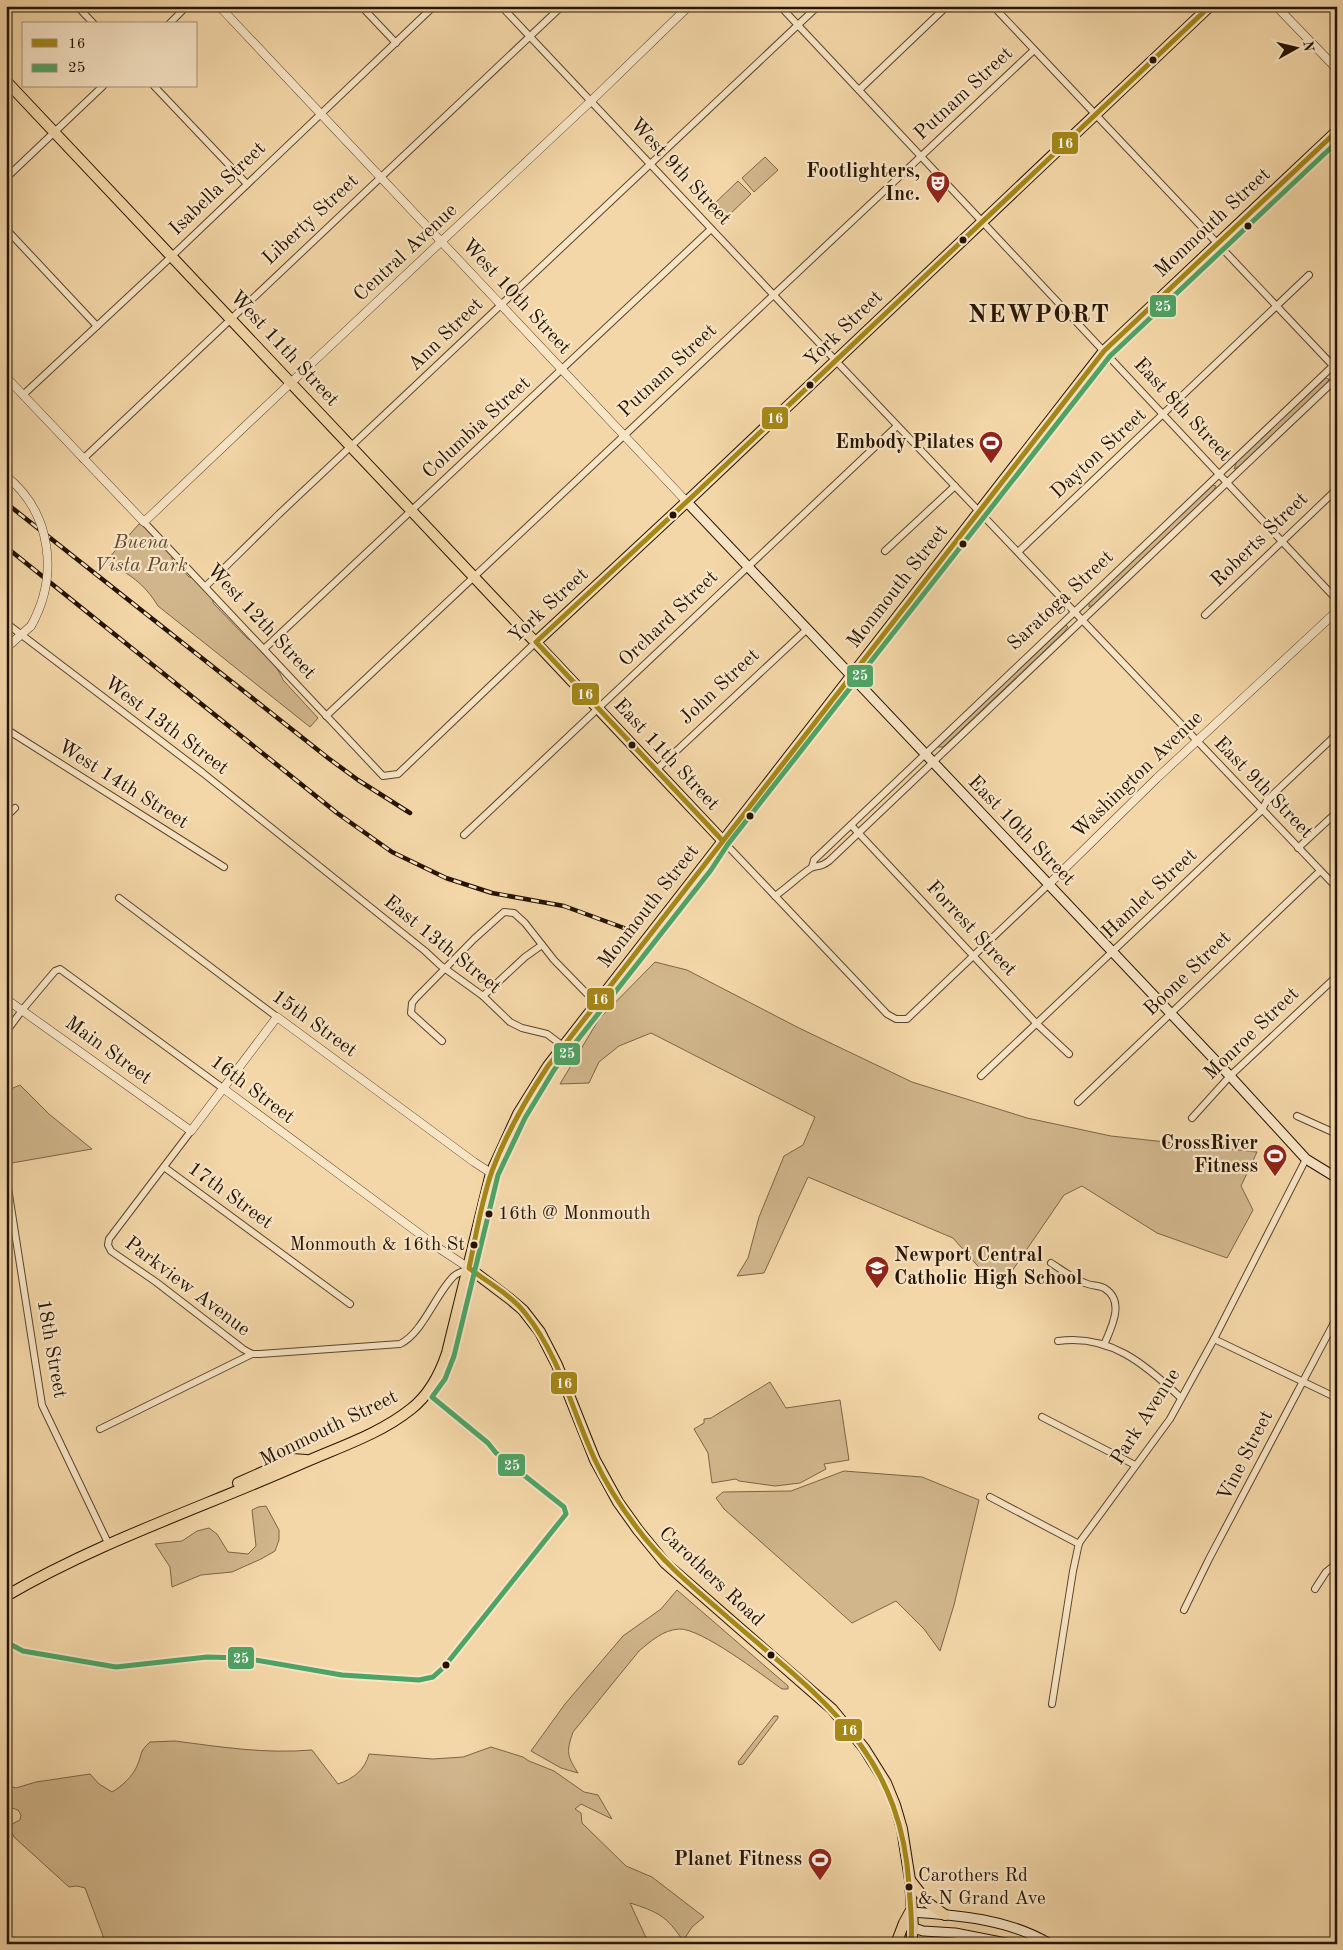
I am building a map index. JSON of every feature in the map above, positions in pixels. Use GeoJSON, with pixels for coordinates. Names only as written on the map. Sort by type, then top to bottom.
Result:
{"type":"FeatureCollection","features":[{"type":"Feature","properties":{"kind":"main road","name":"York Street"},"geometry":{"type":"LineString","coordinates":[[536,642],[836,361],[1210,6]]}},
{"type":"Feature","properties":{"kind":"main road","name":"West 11th Street"},"geometry":{"type":"LineString","coordinates":[[6,81],[536,642]]}},
{"type":"Feature","properties":{"kind":"main road","name":"Monmouth Street"},"geometry":{"type":"LineString","coordinates":[[109,1545],[220,1497],[227,1488],[292,1459],[307,1461],[398,1418],[425,1395],[438,1376],[446,1355],[492,1172],[523,1106],[548,1066],[1104,351],[1337,130]]}},
{"type":"Feature","properties":{"kind":"main road","name":"East 10th Street"},"geometry":{"type":"LineString","coordinates":[[686,502],[923,754],[1049,884],[1306,1159],[1337,1178]]}},
{"type":"Feature","properties":{"kind":"main road","name":"East 11th Street"},"geometry":{"type":"LineString","coordinates":[[536,642],[722,840]]}},
{"type":"Feature","properties":{"kind":"main road","name":"Carothers Road"},"geometry":{"type":"LineString","coordinates":[[469,1268],[523,1310],[540,1332],[557,1365],[595,1460],[618,1502],[638,1530],[666,1563],[832,1709],[852,1731],[864,1748],[886,1783],[902,1828],[910,1880],[910,1912]]}},
{"type":"Feature","properties":{"kind":"main road"},"geometry":{"type":"LineString","coordinates":[[6,1596],[109,1545]]}},
{"type":"Feature","properties":{"kind":"main road"},"geometry":{"type":"LineString","coordinates":[[910,1880],[928,1903],[945,1915]]}},
{"type":"Feature","properties":{"kind":"main road"},"geometry":{"type":"LineString","coordinates":[[912,1944],[908,1926],[910,1912],[996,1923],[1025,1932],[1050,1944]]}},
{"type":"Feature","properties":{"kind":"main road"},"geometry":{"type":"LineString","coordinates":[[896,1944],[908,1926]]}},
{"type":"Feature","properties":{"kind":"main road"},"geometry":{"type":"LineString","coordinates":[[908,1926],[923,1931],[955,1932],[1011,1944]]}},
{"type":"Feature","properties":{"kind":"street"},"geometry":{"type":"LineString","coordinates":[[77,6],[92,22]]}},
{"type":"Feature","properties":{"kind":"street"},"geometry":{"type":"LineString","coordinates":[[171,22],[187,6]]}},
{"type":"Feature","properties":{"kind":"street","name":"West 10th Street"},"geometry":{"type":"LineString","coordinates":[[219,6],[686,502]]}},
{"type":"Feature","properties":{"kind":"street"},"geometry":{"type":"LineString","coordinates":[[361,6],[396,43]]}},
{"type":"Feature","properties":{"kind":"street","name":"Isabella Street"},"geometry":{"type":"LineString","coordinates":[[23,395],[434,6]]}},
{"type":"Feature","properties":{"kind":"street","name":"West 9th Street"},"geometry":{"type":"LineString","coordinates":[[501,6],[836,361]]}},
{"type":"Feature","properties":{"kind":"street","name":"Liberty Street"},"geometry":{"type":"LineString","coordinates":[[83,459],[562,6]]}},
{"type":"Feature","properties":{"kind":"street","name":"Central Avenue"},"geometry":{"type":"LineString","coordinates":[[144,522],[591,101],[689,6]]}},
{"type":"Feature","properties":{"kind":"street","name":"East 8th Street"},"geometry":{"type":"LineString","coordinates":[[780,6],[1337,600]]}},
{"type":"Feature","properties":{"kind":"street","name":"Ann Street"},"geometry":{"type":"LineString","coordinates":[[206,586],[818,6]]}},
{"type":"Feature","properties":{"kind":"street"},"geometry":{"type":"LineString","coordinates":[[859,90],[947,6]]}},
{"type":"Feature","properties":{"kind":"street"},"geometry":{"type":"LineString","coordinates":[[993,6],[1218,243],[1275,306],[1335,366]]}},
{"type":"Feature","properties":{"kind":"street"},"geometry":{"type":"LineString","coordinates":[[1276,6],[1337,69]]}},
{"type":"Feature","properties":{"kind":"street","name":"Putnam Street"},"geometry":{"type":"LineString","coordinates":[[326,716],[1034,50]]}},
{"type":"Feature","properties":{"kind":"street"},"geometry":{"type":"LineString","coordinates":[[6,178],[101,88]]}},
{"type":"Feature","properties":{"kind":"street"},"geometry":{"type":"LineString","coordinates":[[156,88],[247,184]]}},
{"type":"Feature","properties":{"kind":"street"},"geometry":{"type":"LineString","coordinates":[[6,229],[97,326]]}},
{"type":"Feature","properties":{"kind":"street","name":"Columbia Street"},"geometry":{"type":"LineString","coordinates":[[264,650],[711,229]]}},
{"type":"Feature","properties":{"kind":"street","name":"Dayton Street"},"geometry":{"type":"LineString","coordinates":[[1018,552],[1309,275]]}},
{"type":"Feature","properties":{"kind":"street","name":"East 9th Street"},"geometry":{"type":"LineString","coordinates":[[836,361],[1337,888]]}},
{"type":"Feature","properties":{"kind":"street","name":"Saratoga Street"},"geometry":{"type":"LineString","coordinates":[[775,896],[812,867],[814,860],[923,754],[1335,366]]}},
{"type":"Feature","properties":{"kind":"street","name":"West 12th Street"},"geometry":{"type":"LineString","coordinates":[[6,378],[206,586],[383,776],[390,776]]}},
{"type":"Feature","properties":{"kind":"street","name":"Saratoga Street"},"geometry":{"type":"LineString","coordinates":[[812,867],[821,867],[858,834],[1337,378]]}},
{"type":"Feature","properties":{"kind":"street","name":"Orchard Street"},"geometry":{"type":"LineString","coordinates":[[464,835],[897,426]]}},
{"type":"Feature","properties":{"kind":"street"},"geometry":{"type":"LineString","coordinates":[[6,476],[31,502],[47,546],[49,563],[47,581],[38,612],[31,626],[6,648]]}},
{"type":"Feature","properties":{"kind":"street"},"geometry":{"type":"LineString","coordinates":[[885,550],[955,486]]}},
{"type":"Feature","properties":{"kind":"street","name":"Roberts Street"},"geometry":{"type":"LineString","coordinates":[[1205,615],[1337,489]]}},
{"type":"Feature","properties":{"kind":"street","name":"Washington Avenue"},"geometry":{"type":"LineString","coordinates":[[896,1019],[907,1019],[1197,741],[1337,611]]}},
{"type":"Feature","properties":{"kind":"street","name":"West 13th Street"},"geometry":{"type":"LineString","coordinates":[[6,623],[184,758],[306,856]]}},
{"type":"Feature","properties":{"kind":"street","name":"John Street"},"geometry":{"type":"LineString","coordinates":[[657,769],[806,630]]}},
{"type":"Feature","properties":{"kind":"street","name":"York Street"},"geometry":{"type":"LineString","coordinates":[[390,776],[398,774],[406,768],[536,642]]}},
{"type":"Feature","properties":{"kind":"street","name":"West 14th Street"},"geometry":{"type":"LineString","coordinates":[[6,729],[224,867]]}},
{"type":"Feature","properties":{"kind":"street","name":"Hamlet Street"},"geometry":{"type":"LineString","coordinates":[[981,1076],[1262,810],[1267,800],[1337,734]]}},
{"type":"Feature","properties":{"kind":"street"},"geometry":{"type":"LineString","coordinates":[[6,817],[15,808]]}},
{"type":"Feature","properties":{"kind":"street"},"geometry":{"type":"LineString","coordinates":[[1298,848],[1337,812]]}},
{"type":"Feature","properties":{"kind":"street","name":"Forrest Street"},"geometry":{"type":"LineString","coordinates":[[851,825],[1037,1024],[1069,1054]]}},
{"type":"Feature","properties":{"kind":"street","name":"East 11th Street"},"geometry":{"type":"LineString","coordinates":[[722,840],[887,1014],[896,1019]]}},
{"type":"Feature","properties":{"kind":"street","name":"East 13th Street"},"geometry":{"type":"LineString","coordinates":[[306,856],[445,968],[483,996],[510,1022],[522,1028],[547,1034],[563,1046]]}},
{"type":"Feature","properties":{"kind":"street","name":"Boone Street"},"geometry":{"type":"LineString","coordinates":[[1078,1102],[1320,871]]}},
{"type":"Feature","properties":{"kind":"street","name":"15th Street"},"geometry":{"type":"LineString","coordinates":[[119,898],[474,1162],[492,1172]]}},
{"type":"Feature","properties":{"kind":"street"},"geometry":{"type":"LineString","coordinates":[[442,1041],[411,1013],[412,1003],[502,913],[514,913],[526,923],[554,960],[596,1003]]}},
{"type":"Feature","properties":{"kind":"street"},"geometry":{"type":"LineString","coordinates":[[483,996],[525,957],[542,945]]}},
{"type":"Feature","properties":{"kind":"street","name":"16th Street"},"geometry":{"type":"LineString","coordinates":[[23,1009],[55,971],[60,969],[440,1250],[469,1268]]}},
{"type":"Feature","properties":{"kind":"street","name":"Monroe Street"},"geometry":{"type":"LineString","coordinates":[[1192,1118],[1230,1076],[1337,976]]}},
{"type":"Feature","properties":{"kind":"street","name":"Main Street"},"geometry":{"type":"LineString","coordinates":[[6,999],[23,1009],[191,1131]]}},
{"type":"Feature","properties":{"kind":"street"},"geometry":{"type":"LineString","coordinates":[[6,1032],[23,1009]]}},
{"type":"Feature","properties":{"kind":"street","name":"Parkview Avenue"},"geometry":{"type":"LineString","coordinates":[[276,1016],[224,1089],[109,1239],[109,1248],[243,1350],[252,1354],[400,1344],[409,1338],[417,1328],[454,1276],[469,1268]]}},
{"type":"Feature","properties":{"kind":"street"},"geometry":{"type":"LineString","coordinates":[[1297,1116],[1337,1134]]}},
{"type":"Feature","properties":{"kind":"street","name":"Park Avenue"},"geometry":{"type":"LineString","coordinates":[[1052,1704],[1079,1544],[1170,1419],[1214,1339],[1306,1159]]}},
{"type":"Feature","properties":{"kind":"street","name":"17th Street"},"geometry":{"type":"LineString","coordinates":[[164,1167],[350,1304]]}},
{"type":"Feature","properties":{"kind":"street","name":"18th Street"},"geometry":{"type":"LineString","coordinates":[[6,1175],[42,1405],[109,1545]]}},
{"type":"Feature","properties":{"kind":"street"},"geometry":{"type":"LineString","coordinates":[[1051,1262],[1073,1278],[1103,1288],[1111,1294],[1116,1303],[1116,1314],[1104,1345]]}},
{"type":"Feature","properties":{"kind":"street","name":"Vine Street"},"geometry":{"type":"LineString","coordinates":[[1184,1610],[1209,1558],[1337,1317]]}},
{"type":"Feature","properties":{"kind":"street"},"geometry":{"type":"LineString","coordinates":[[1058,1342],[1072,1339],[1113,1347],[1154,1372],[1181,1398]]}},
{"type":"Feature","properties":{"kind":"street"},"geometry":{"type":"LineString","coordinates":[[1214,1339],[1337,1398]]}},
{"type":"Feature","properties":{"kind":"street"},"geometry":{"type":"LineString","coordinates":[[100,1429],[252,1354]]}},
{"type":"Feature","properties":{"kind":"street"},"geometry":{"type":"LineString","coordinates":[[1042,1417],[1135,1466]]}},
{"type":"Feature","properties":{"kind":"street"},"geometry":{"type":"LineString","coordinates":[[990,1497],[1079,1544]]}},
{"type":"Feature","properties":{"kind":"street"},"geometry":{"type":"LineString","coordinates":[[1315,1589],[1326,1572],[1337,1563]]}},
{"type":"Feature","properties":{"kind":"green space"},"geometry":{"type":"Polygon","coordinates":[[[765,157],[778,170],[754,192],[742,178],[765,157]]]}},
{"type":"Feature","properties":{"kind":"green space"},"geometry":{"type":"Polygon","coordinates":[[[738,181],[751,194],[728,216],[715,203],[738,181]]]}},
{"type":"Feature","properties":{"kind":"green space"},"geometry":{"type":"Polygon","coordinates":[[[1326,378],[1329,379],[1327,383],[1240,466],[1234,469],[1237,461],[1326,378]]]}},
{"type":"Feature","properties":{"kind":"green space"},"geometry":{"type":"Polygon","coordinates":[[[1213,485],[1216,486],[1214,490],[1089,607],[1089,602],[1213,485]]]}},
{"type":"Feature","properties":{"kind":"green space","name":"Buena Vista Park"},"geometry":{"type":"Polygon","coordinates":[[[139,524],[149,530],[172,554],[172,559],[189,577],[194,578],[213,597],[213,603],[248,639],[258,645],[268,656],[283,680],[318,718],[310,727],[158,606],[147,591],[135,580],[106,561],[139,524]]]}},
{"type":"Feature","properties":{"kind":"green space"},"geometry":{"type":"Polygon","coordinates":[[[1066,625],[1068,627],[1065,631],[943,747],[938,747],[1066,625]]]}},
{"type":"Feature","properties":{"kind":"green space"},"geometry":{"type":"Polygon","coordinates":[[[655,962],[687,970],[799,1028],[912,1082],[1027,1118],[1111,1136],[1257,1152],[1241,1186],[1253,1210],[1227,1258],[1157,1233],[1082,1186],[1064,1195],[999,1290],[953,1238],[808,1177],[764,1273],[737,1276],[748,1258],[759,1217],[784,1156],[803,1145],[815,1117],[651,1033],[619,1046],[599,1062],[589,1083],[560,1084],[599,1019],[655,962]]]}},
{"type":"Feature","properties":{"kind":"green space"},"geometry":{"type":"Polygon","coordinates":[[[20,1085],[49,1114],[92,1149],[6,1164],[6,1091],[20,1085]]]}},
{"type":"Feature","properties":{"kind":"green space"},"geometry":{"type":"Polygon","coordinates":[[[770,1382],[786,1408],[840,1400],[849,1460],[824,1464],[826,1469],[800,1483],[775,1486],[736,1479],[712,1483],[708,1453],[694,1429],[704,1423],[704,1419],[711,1418],[770,1382]]]}},
{"type":"Feature","properties":{"kind":"green space"},"geometry":{"type":"Polygon","coordinates":[[[844,1471],[922,1477],[979,1500],[954,1605],[940,1651],[924,1629],[896,1601],[852,1623],[724,1509],[716,1498],[723,1492],[791,1491],[844,1471]]]}},
{"type":"Feature","properties":{"kind":"green space"},"geometry":{"type":"Polygon","coordinates":[[[266,1506],[279,1530],[279,1540],[275,1551],[232,1572],[201,1575],[172,1587],[170,1567],[155,1544],[182,1541],[197,1531],[209,1528],[217,1534],[228,1552],[248,1554],[256,1546],[252,1510],[266,1506]]]}},
{"type":"Feature","properties":{"kind":"green space"},"geometry":{"type":"Polygon","coordinates":[[[677,1590],[788,1686],[788,1689],[782,1689],[731,1653],[702,1636],[679,1629],[668,1631],[639,1651],[573,1732],[569,1744],[569,1754],[578,1773],[561,1768],[531,1751],[565,1704],[623,1636],[661,1609],[677,1590]]]}},
{"type":"Feature","properties":{"kind":"green space"},"geometry":{"type":"Polygon","coordinates":[[[774,1716],[778,1716],[778,1718],[743,1764],[739,1765],[738,1762],[774,1716]]]}},
{"type":"Feature","properties":{"kind":"green space"},"geometry":{"type":"Polygon","coordinates":[[[175,1741],[226,1748],[277,1751],[312,1750],[338,1784],[358,1773],[365,1765],[369,1754],[433,1759],[463,1757],[491,1747],[523,1757],[554,1771],[584,1792],[598,1795],[612,1819],[581,1804],[575,1809],[581,1813],[582,1823],[626,1866],[652,1877],[704,1917],[692,1927],[683,1941],[667,1920],[655,1912],[630,1903],[649,1944],[106,1944],[85,1888],[69,1887],[14,1837],[11,1831],[12,1824],[20,1820],[21,1815],[18,1810],[6,1806],[6,1785],[16,1788],[36,1782],[90,1774],[99,1784],[112,1792],[133,1774],[142,1751],[150,1742],[175,1741]]]}},
{"type":"Feature","properties":{"kind":"railway"},"geometry":{"type":"LineString","coordinates":[[6,503],[328,758],[358,780],[410,813]]}},
{"type":"Feature","properties":{"kind":"railway"},"geometry":{"type":"LineString","coordinates":[[6,547],[337,813],[392,852],[446,878],[492,893],[564,906],[624,928]]}},
{"type":"Feature","properties":{"kind":"transit line","name":"16"},"geometry":{"type":"LineString","coordinates":[[722,840],[536,642],[1210,6]]}},
{"type":"Feature","properties":{"kind":"transit line","name":"16"},"geometry":{"type":"LineString","coordinates":[[911,1944],[912,1922],[909,1885],[902,1836],[889,1795],[870,1758],[846,1726],[818,1696],[675,1570],[655,1550],[625,1512],[599,1469],[556,1365],[537,1330],[513,1300],[469,1268],[482,1207],[492,1171],[510,1130],[548,1066],[1104,351],[1337,131]]}},
{"type":"Feature","properties":{"kind":"transit line","name":"25"},"geometry":{"type":"LineString","coordinates":[[6,1642],[23,1651],[116,1667],[207,1657],[244,1658],[342,1675],[419,1680],[433,1677],[444,1667],[566,1514],[564,1507],[496,1453],[488,1443],[432,1397],[445,1379],[454,1356],[498,1175],[525,1118],[554,1070],[711,870],[728,844],[1110,356],[1337,142]]}},
{"type":"Feature","properties":{"kind":"place","name":"Footlighters, Inc."},"geometry":{"type":"Point","coordinates":[938,204]}},
{"type":"Feature","properties":{"kind":"place","name":"Embody Pilates"},"geometry":{"type":"Point","coordinates":[991,464]}},
{"type":"Feature","properties":{"kind":"place","name":"CrossRiver Fitness"},"geometry":{"type":"Point","coordinates":[1275,1177]}},
{"type":"Feature","properties":{"kind":"place","name":"16th @ Monmouth"},"geometry":{"type":"Point","coordinates":[489,1214]}},
{"type":"Feature","properties":{"kind":"place","name":"Monmouth & 16th St"},"geometry":{"type":"Point","coordinates":[474,1245]}},
{"type":"Feature","properties":{"kind":"place","name":"Newport Central Catholic High School"},"geometry":{"type":"Point","coordinates":[877,1289]}},
{"type":"Feature","properties":{"kind":"place","name":"Planet Fitness"},"geometry":{"type":"Point","coordinates":[820,1881]}},
{"type":"Feature","properties":{"kind":"place","name":"Carothers Rd & N Grand Ave"},"geometry":{"type":"Point","coordinates":[909,1887]}},
{"type":"Feature","properties":{"kind":"district","name":"NEWPORT"},"geometry":{"type":"Point","coordinates":[1039,315]}}]}
